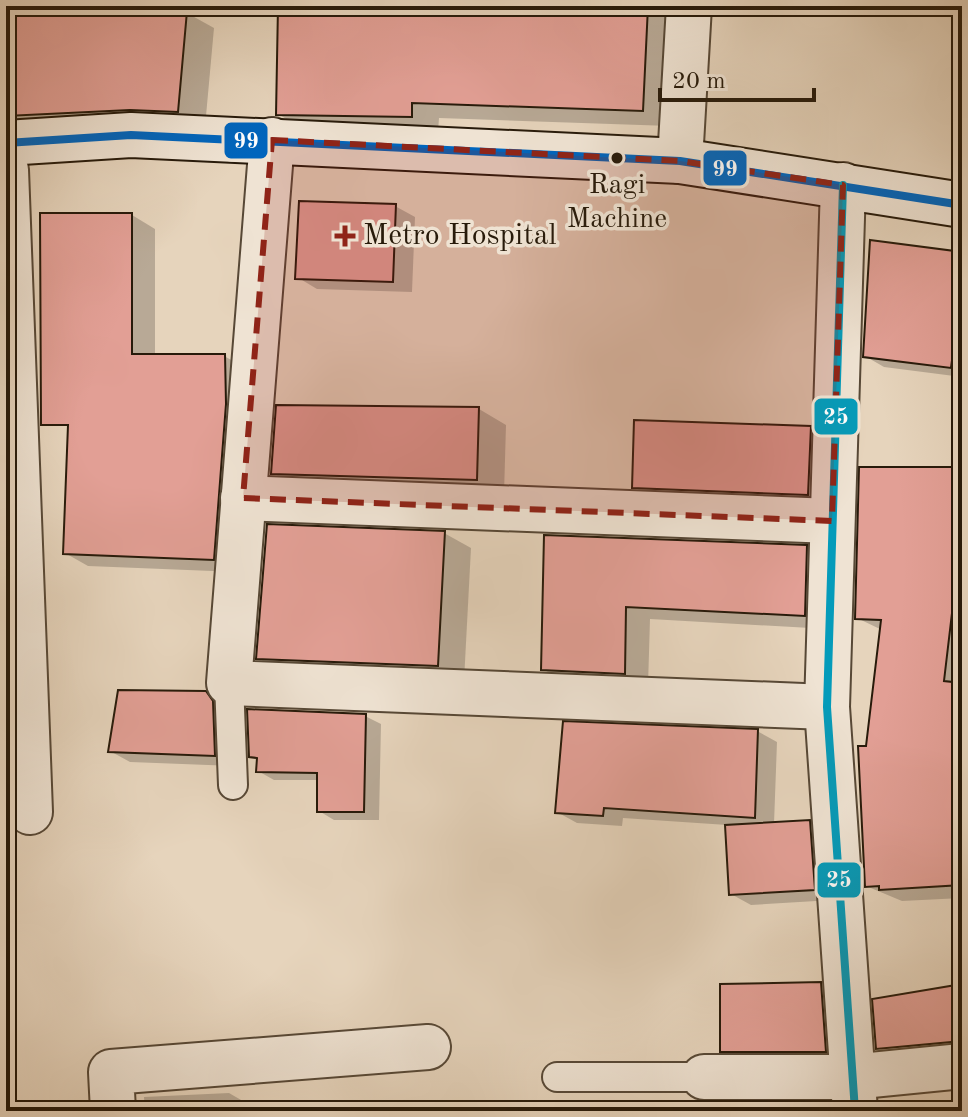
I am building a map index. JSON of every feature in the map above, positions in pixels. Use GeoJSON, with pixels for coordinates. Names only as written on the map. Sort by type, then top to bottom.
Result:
{"type":"FeatureCollection","features":[{"type":"Feature","properties":{"kind":"street"},"geometry":{"type":"LineString","coordinates":[[680,161],[689,6]]}},
{"type":"Feature","properties":{"kind":"street"},"geometry":{"type":"LineString","coordinates":[[6,143],[131,135],[680,161],[962,205]]}},
{"type":"Feature","properties":{"kind":"street"},"geometry":{"type":"LineString","coordinates":[[272,140],[229,683],[827,707]]}},
{"type":"Feature","properties":{"kind":"street"},"geometry":{"type":"LineString","coordinates":[[6,170],[30,812]]}},
{"type":"Feature","properties":{"kind":"street"},"geometry":{"type":"LineString","coordinates":[[843,185],[827,707],[853,1094]]}},
{"type":"Feature","properties":{"kind":"street"},"geometry":{"type":"LineString","coordinates":[[243,498],[832,521]]}},
{"type":"Feature","properties":{"kind":"street"},"geometry":{"type":"LineString","coordinates":[[113,1111],[111,1072],[428,1047]]}},
{"type":"Feature","properties":{"kind":"street"},"geometry":{"type":"LineString","coordinates":[[704,1077],[853,1094],[962,1066]]}},
{"type":"Feature","properties":{"kind":"lane"},"geometry":{"type":"LineString","coordinates":[[229,683],[233,785]]}},
{"type":"Feature","properties":{"kind":"lane"},"geometry":{"type":"LineString","coordinates":[[557,1077],[704,1077]]}},
{"type":"Feature","properties":{"kind":"highlighted area"},"geometry":{"type":"Polygon","coordinates":[[[272,140],[680,161],[843,185],[832,521],[243,498],[272,140]]]}},
{"type":"Feature","properties":{"kind":"building"},"geometry":{"type":"Polygon","coordinates":[[[278,6],[648,6],[643,111],[412,103],[412,117],[276,115],[278,6]]]}},
{"type":"Feature","properties":{"kind":"building"},"geometry":{"type":"Polygon","coordinates":[[[6,9],[187,11],[178,112],[130,110],[6,116],[6,9]]]}},
{"type":"Feature","properties":{"kind":"building"},"geometry":{"type":"Polygon","coordinates":[[[299,201],[396,204],[393,282],[295,279],[299,201]]]}},
{"type":"Feature","properties":{"kind":"building"},"geometry":{"type":"Polygon","coordinates":[[[40,213],[132,213],[132,354],[225,354],[226,404],[214,560],[63,554],[68,425],[41,425],[40,213]]]}},
{"type":"Feature","properties":{"kind":"building"},"geometry":{"type":"Polygon","coordinates":[[[870,240],[962,252],[962,284],[951,368],[863,357],[870,240]]]}},
{"type":"Feature","properties":{"kind":"building"},"geometry":{"type":"Polygon","coordinates":[[[276,405],[479,407],[477,480],[271,474],[276,405]]]}},
{"type":"Feature","properties":{"kind":"building"},"geometry":{"type":"Polygon","coordinates":[[[634,420],[811,426],[808,495],[632,488],[634,420]]]}},
{"type":"Feature","properties":{"kind":"building"},"geometry":{"type":"Polygon","coordinates":[[[859,467],[961,467],[960,545],[944,681],[962,683],[962,885],[879,890],[879,886],[865,887],[858,746],[866,746],[881,620],[855,619],[859,467]]]}},
{"type":"Feature","properties":{"kind":"building"},"geometry":{"type":"Polygon","coordinates":[[[267,524],[445,531],[438,666],[256,659],[267,524]]]}},
{"type":"Feature","properties":{"kind":"building"},"geometry":{"type":"Polygon","coordinates":[[[544,535],[807,545],[805,616],[626,607],[625,674],[541,670],[544,535]]]}},
{"type":"Feature","properties":{"kind":"building"},"geometry":{"type":"Polygon","coordinates":[[[118,690],[206,691],[213,701],[215,756],[108,752],[118,690]]]}},
{"type":"Feature","properties":{"kind":"building"},"geometry":{"type":"Polygon","coordinates":[[[247,709],[366,714],[364,812],[317,812],[317,773],[256,772],[257,758],[249,757],[247,709]]]}},
{"type":"Feature","properties":{"kind":"building"},"geometry":{"type":"Polygon","coordinates":[[[563,721],[758,729],[755,818],[604,808],[603,816],[555,813],[563,721]]]}},
{"type":"Feature","properties":{"kind":"building"},"geometry":{"type":"Polygon","coordinates":[[[810,820],[815,890],[729,895],[725,825],[810,820]]]}},
{"type":"Feature","properties":{"kind":"building"},"geometry":{"type":"Polygon","coordinates":[[[821,982],[826,1052],[720,1052],[720,984],[821,982]]]}},
{"type":"Feature","properties":{"kind":"building"},"geometry":{"type":"Polygon","coordinates":[[[962,984],[962,1041],[876,1049],[872,999],[962,984]]]}},
{"type":"Feature","properties":{"kind":"transit line","name":"99"},"geometry":{"type":"LineString","coordinates":[[6,143],[131,135],[680,161],[962,205]]}},
{"type":"Feature","properties":{"kind":"transit line","name":"25"},"geometry":{"type":"LineString","coordinates":[[843,185],[827,707],[855,1111]]}},
{"type":"Feature","properties":{"kind":"place","name":"Ragi Machine"},"geometry":{"type":"Point","coordinates":[617,158]}},
{"type":"Feature","properties":{"kind":"place","name":"Metro Hospital"},"geometry":{"type":"Point","coordinates":[345,236]}}]}
